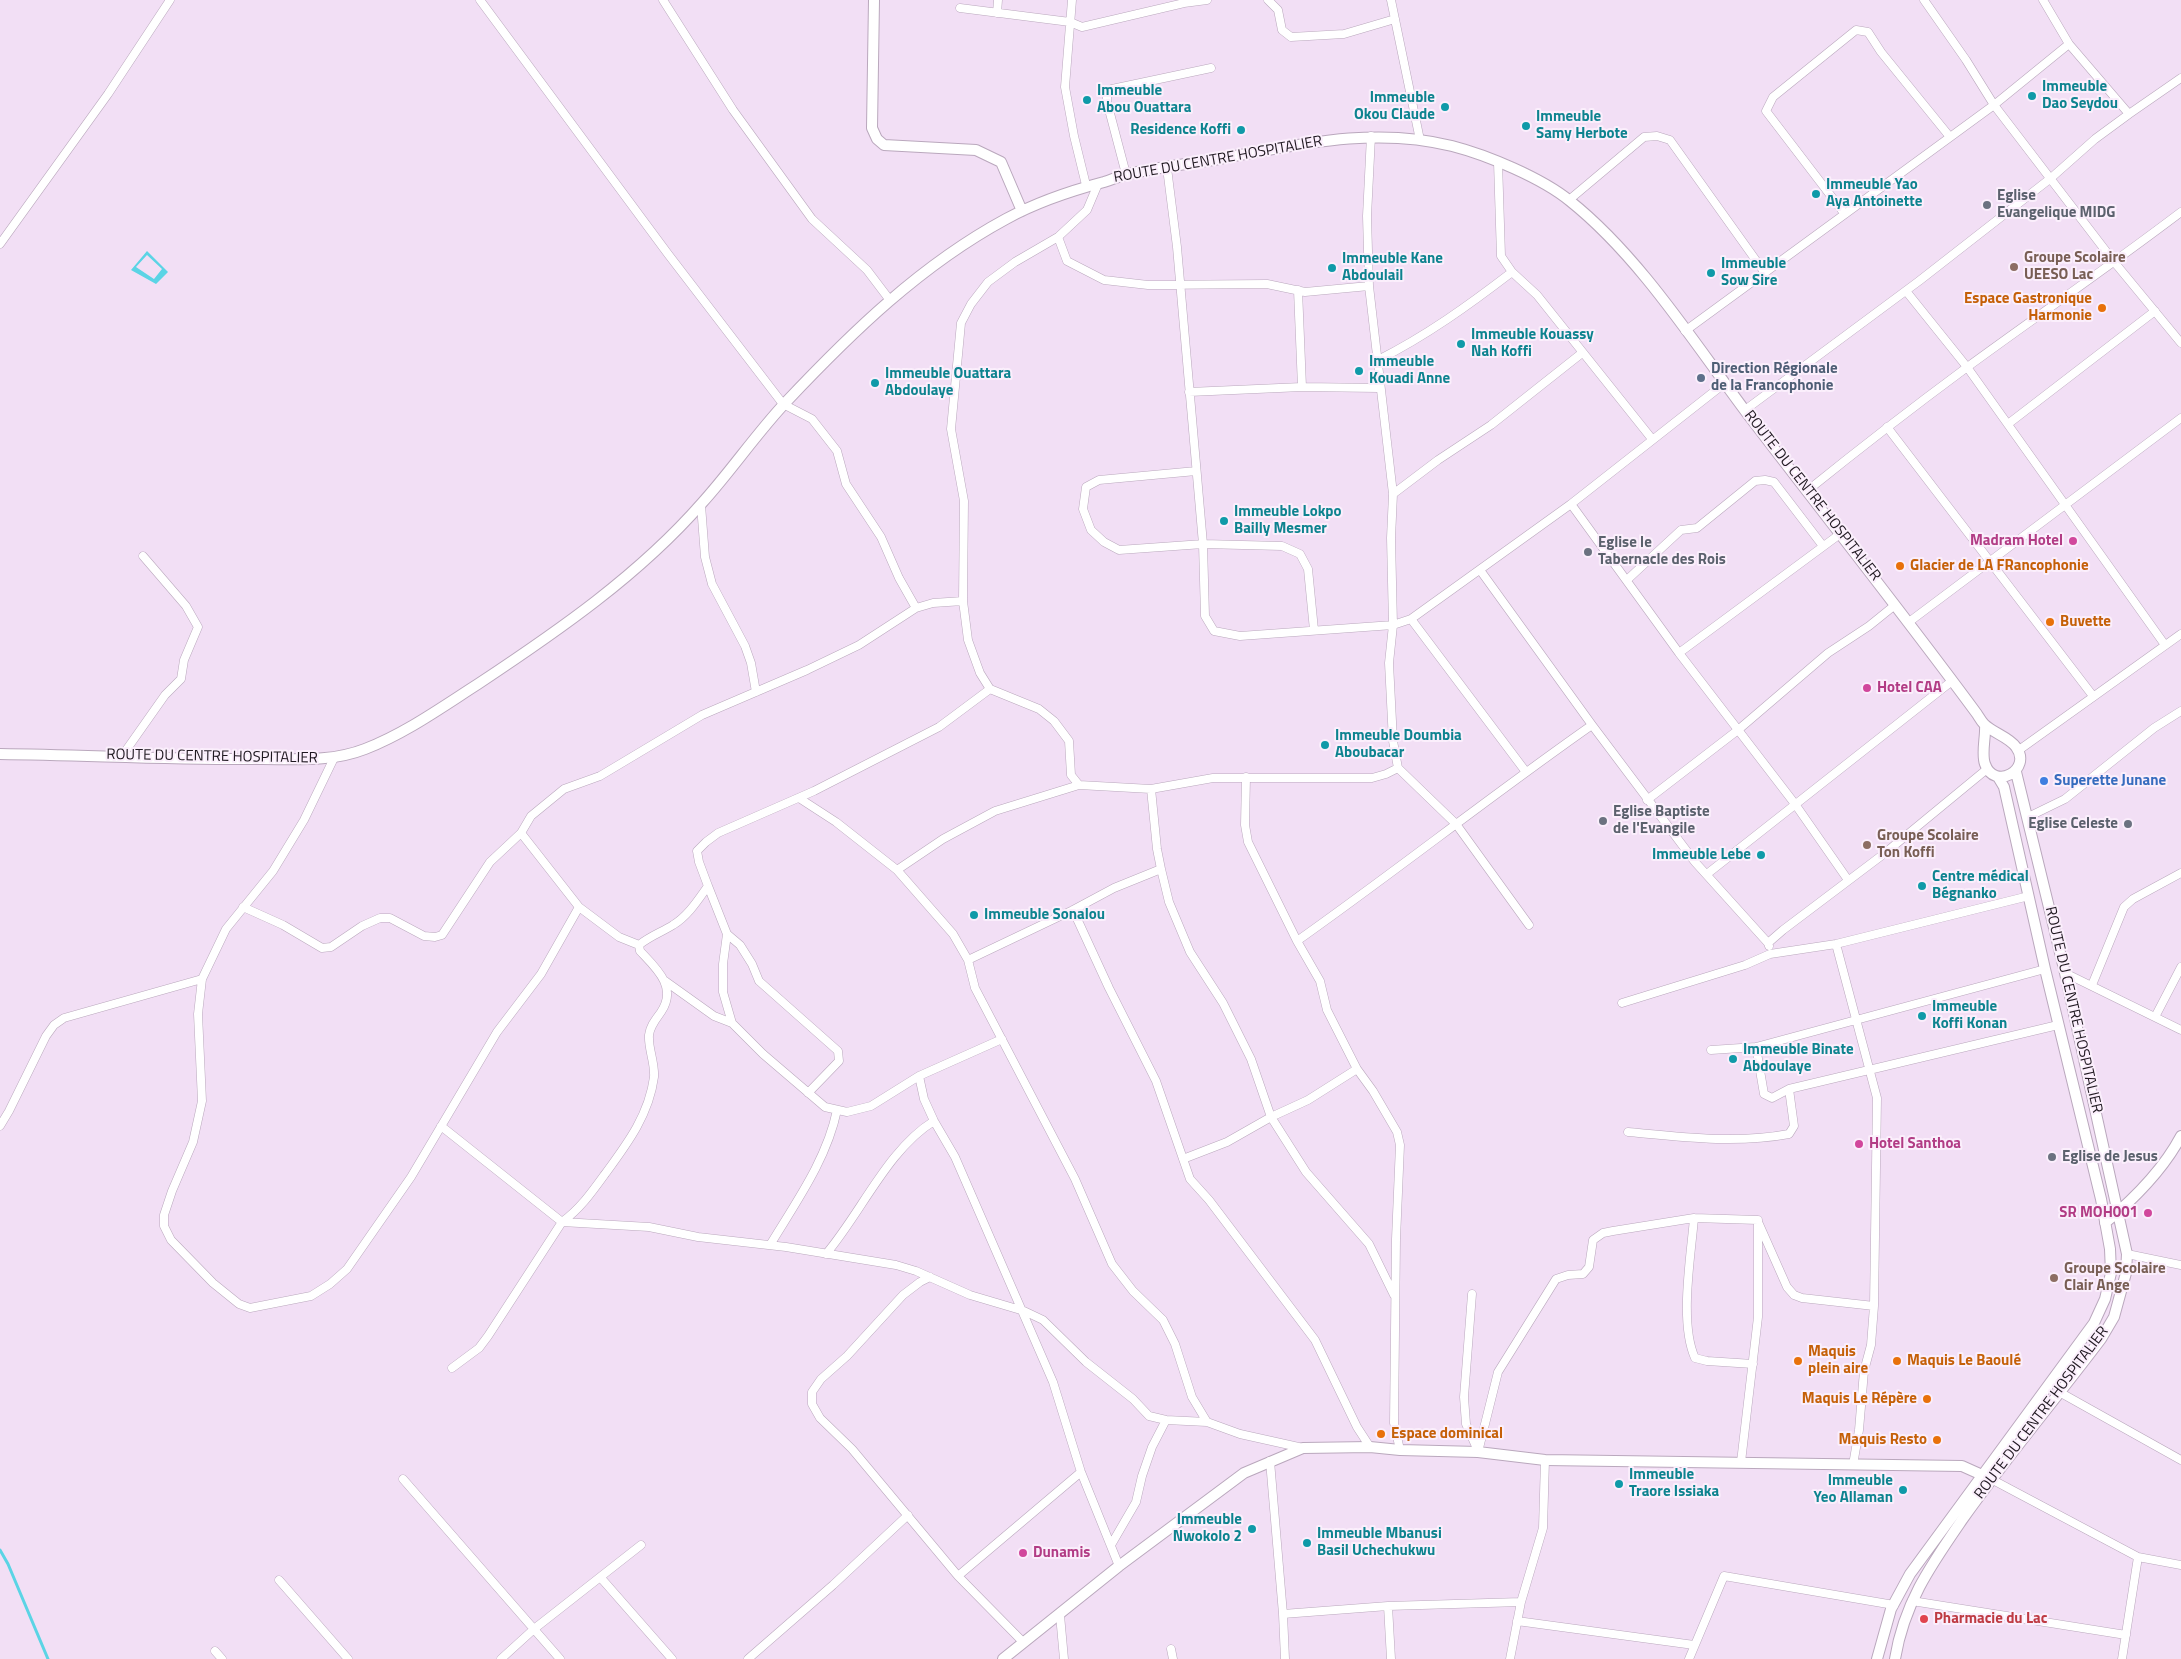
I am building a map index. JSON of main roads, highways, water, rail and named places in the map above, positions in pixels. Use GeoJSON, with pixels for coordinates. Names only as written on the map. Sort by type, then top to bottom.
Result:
{"type":"FeatureCollection","features":[{"type":"Feature","properties":{"kind":"water"},"geometry":{"type":"Polygon","coordinates":[[[147,251],[168,272],[156,284],[131,270],[147,251]],[[147,255],[136,267],[154,279],[162,269],[147,255]]]}},
{"type":"Feature","properties":{"kind":"waterway"},"geometry":{"type":"LineString","coordinates":[[0,1550],[8,1564],[48,1659]]}},
{"type":"Feature","properties":{"kind":"place","name":"Immeuble Dao Seydou"},"geometry":{"type":"Point","coordinates":[2032,96]}},
{"type":"Feature","properties":{"kind":"place","name":"Immeuble Abou Ouattara"},"geometry":{"type":"Point","coordinates":[1087,100]}},
{"type":"Feature","properties":{"kind":"place","name":"Immeuble Okou Claude"},"geometry":{"type":"Point","coordinates":[1445,107]}},
{"type":"Feature","properties":{"kind":"place","name":"Immeuble Samy Herbote"},"geometry":{"type":"Point","coordinates":[1526,126]}},
{"type":"Feature","properties":{"kind":"place","name":"Residence Koffi"},"geometry":{"type":"Point","coordinates":[1241,130]}},
{"type":"Feature","properties":{"kind":"place","name":"Immeuble Yao Aya Antoinette"},"geometry":{"type":"Point","coordinates":[1816,194]}},
{"type":"Feature","properties":{"kind":"place","name":"Eglise Evangelique MIDG"},"geometry":{"type":"Point","coordinates":[1987,205]}},
{"type":"Feature","properties":{"kind":"place","name":"Groupe Scolaire UEESO Lac"},"geometry":{"type":"Point","coordinates":[2014,267]}},
{"type":"Feature","properties":{"kind":"place","name":"Immeuble Kane Abdoulail"},"geometry":{"type":"Point","coordinates":[1332,268]}},
{"type":"Feature","properties":{"kind":"place","name":"Immeuble Sow Sire"},"geometry":{"type":"Point","coordinates":[1711,273]}},
{"type":"Feature","properties":{"kind":"place","name":"Espace Gastronique Harmonie"},"geometry":{"type":"Point","coordinates":[2102,308]}},
{"type":"Feature","properties":{"kind":"place","name":"Immeuble Kouassy Nah Koffi"},"geometry":{"type":"Point","coordinates":[1461,344]}},
{"type":"Feature","properties":{"kind":"place","name":"Immeuble Kouadi Anne"},"geometry":{"type":"Point","coordinates":[1359,371]}},
{"type":"Feature","properties":{"kind":"place","name":"Direction Régionale de la Francophonie"},"geometry":{"type":"Point","coordinates":[1701,378]}},
{"type":"Feature","properties":{"kind":"place","name":"Immeuble Ouattara Abdoulaye"},"geometry":{"type":"Point","coordinates":[875,383]}},
{"type":"Feature","properties":{"kind":"place","name":"Immeuble Lokpo Bailly Mesmer"},"geometry":{"type":"Point","coordinates":[1224,521]}},
{"type":"Feature","properties":{"kind":"place","name":"Madram Hotel"},"geometry":{"type":"Point","coordinates":[2073,541]}},
{"type":"Feature","properties":{"kind":"place","name":"Eglise le Tabernacle des Rois"},"geometry":{"type":"Point","coordinates":[1588,552]}},
{"type":"Feature","properties":{"kind":"place","name":"Glacier de LA FRancophonie"},"geometry":{"type":"Point","coordinates":[1900,566]}},
{"type":"Feature","properties":{"kind":"place","name":"Buvette"},"geometry":{"type":"Point","coordinates":[2050,622]}},
{"type":"Feature","properties":{"kind":"place","name":"Hotel CAA"},"geometry":{"type":"Point","coordinates":[1867,688]}},
{"type":"Feature","properties":{"kind":"place","name":"Immeuble Doumbia Aboubacar"},"geometry":{"type":"Point","coordinates":[1325,745]}},
{"type":"Feature","properties":{"kind":"place","name":"Superette Junane"},"geometry":{"type":"Point","coordinates":[2044,781]}},
{"type":"Feature","properties":{"kind":"place","name":"Eglise Baptiste de l'Evangile"},"geometry":{"type":"Point","coordinates":[1603,821]}},
{"type":"Feature","properties":{"kind":"place","name":"Eglise Celeste"},"geometry":{"type":"Point","coordinates":[2128,824]}},
{"type":"Feature","properties":{"kind":"place","name":"Groupe Scolaire Ton Koffi"},"geometry":{"type":"Point","coordinates":[1867,845]}},
{"type":"Feature","properties":{"kind":"place","name":"Immeuble Lebe"},"geometry":{"type":"Point","coordinates":[1761,855]}},
{"type":"Feature","properties":{"kind":"place","name":"Centre médical Bégnanko"},"geometry":{"type":"Point","coordinates":[1922,886]}},
{"type":"Feature","properties":{"kind":"place","name":"Immeuble Sonalou"},"geometry":{"type":"Point","coordinates":[974,915]}},
{"type":"Feature","properties":{"kind":"place","name":"Immeuble Koffi Konan"},"geometry":{"type":"Point","coordinates":[1922,1016]}},
{"type":"Feature","properties":{"kind":"place","name":"Immeuble Binate Abdoulaye"},"geometry":{"type":"Point","coordinates":[1733,1059]}},
{"type":"Feature","properties":{"kind":"place","name":"Hotel Santhoa"},"geometry":{"type":"Point","coordinates":[1859,1144]}},
{"type":"Feature","properties":{"kind":"place","name":"Eglise de Jesus"},"geometry":{"type":"Point","coordinates":[2052,1157]}},
{"type":"Feature","properties":{"kind":"place","name":"SR MOH001"},"geometry":{"type":"Point","coordinates":[2148,1213]}},
{"type":"Feature","properties":{"kind":"place","name":"Groupe Scolaire Clair Ange"},"geometry":{"type":"Point","coordinates":[2054,1278]}},
{"type":"Feature","properties":{"kind":"place","name":"Maquis plein aire"},"geometry":{"type":"Point","coordinates":[1798,1361]}},
{"type":"Feature","properties":{"kind":"place","name":"Maquis Le Baoulé"},"geometry":{"type":"Point","coordinates":[1897,1361]}},
{"type":"Feature","properties":{"kind":"place","name":"Maquis Le Répère"},"geometry":{"type":"Point","coordinates":[1927,1399]}},
{"type":"Feature","properties":{"kind":"place","name":"Espace dominical"},"geometry":{"type":"Point","coordinates":[1381,1434]}},
{"type":"Feature","properties":{"kind":"place","name":"Maquis Resto"},"geometry":{"type":"Point","coordinates":[1937,1440]}},
{"type":"Feature","properties":{"kind":"place","name":"Immeuble Traore Issiaka"},"geometry":{"type":"Point","coordinates":[1619,1484]}},
{"type":"Feature","properties":{"kind":"place","name":"Immeuble Yeo Allaman"},"geometry":{"type":"Point","coordinates":[1903,1490]}},
{"type":"Feature","properties":{"kind":"place","name":"Immeuble Nwokolo 2"},"geometry":{"type":"Point","coordinates":[1252,1529]}},
{"type":"Feature","properties":{"kind":"place","name":"Immeuble Mbanusi Basil Uchechukwu"},"geometry":{"type":"Point","coordinates":[1307,1543]}},
{"type":"Feature","properties":{"kind":"place","name":"Dunamis"},"geometry":{"type":"Point","coordinates":[1023,1553]}},
{"type":"Feature","properties":{"kind":"place","name":"Pharmacie du Lac"},"geometry":{"type":"Point","coordinates":[1924,1619]}}]}
